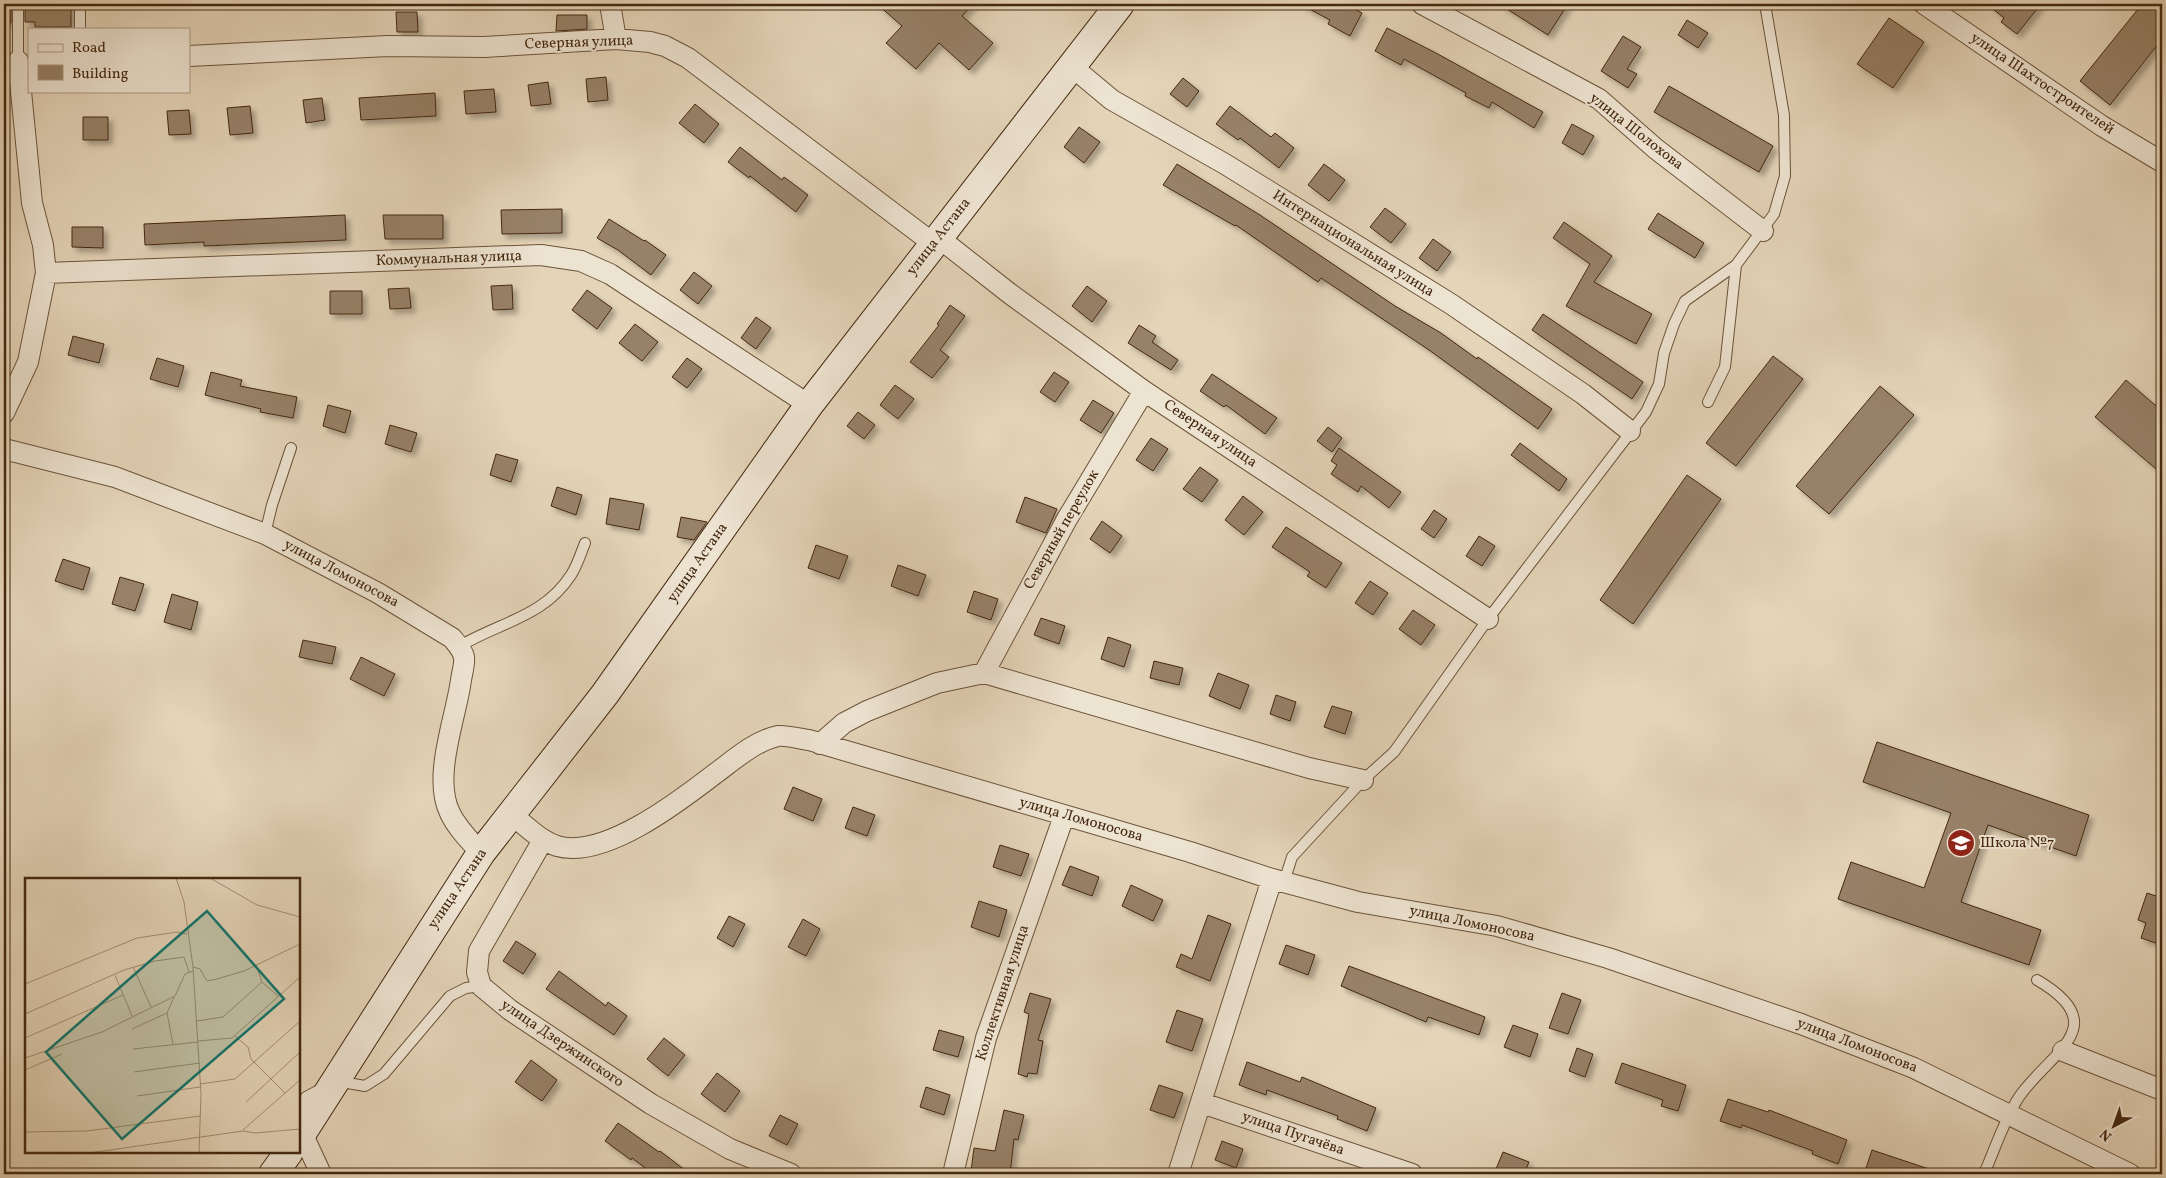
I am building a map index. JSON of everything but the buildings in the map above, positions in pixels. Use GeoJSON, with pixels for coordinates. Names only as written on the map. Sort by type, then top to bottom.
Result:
{"type":"FeatureCollection","features":[{"type":"Feature","properties":{"kind":"street"},"geometry":{"type":"LineString","coordinates":[[610,4],[616,38]]}},
{"type":"Feature","properties":{"kind":"street","name":"улица Астана"},"geometry":{"type":"LineString","coordinates":[[300,1134],[337,1081],[422,943],[481,853],[510,813],[605,694],[809,405],[1070,65],[1120,4]]}},
{"type":"Feature","properties":{"kind":"street","name":"улица Шолохова"},"geometry":{"type":"LineString","coordinates":[[1422,4],[1599,99],[1656,149],[1763,231]]}},
{"type":"Feature","properties":{"kind":"street","name":"улица Шахтостроителей"},"geometry":{"type":"LineString","coordinates":[[1924,4],[2102,126],[2162,162]]}},
{"type":"Feature","properties":{"kind":"street","name":"Северная улица"},"geometry":{"type":"LineString","coordinates":[[190,56],[388,46],[484,47],[616,38],[650,42],[665,46],[688,58],[936,241],[1144,391],[1488,619]]}},
{"type":"Feature","properties":{"kind":"street"},"geometry":{"type":"LineString","coordinates":[[4,413],[28,362],[46,273],[43,245],[32,203],[17,61]]}},
{"type":"Feature","properties":{"kind":"street","name":"Интернациональная улица"},"geometry":{"type":"LineString","coordinates":[[1070,65],[1112,100],[1225,164],[1450,304],[1583,394],[1630,431]]}},
{"type":"Feature","properties":{"kind":"street","name":"Коммунальная улица"},"geometry":{"type":"LineString","coordinates":[[46,273],[541,255],[581,262],[610,274],[809,405]]}},
{"type":"Feature","properties":{"kind":"street","name":"Северный переулок"},"geometry":{"type":"LineString","coordinates":[[984,672],[1067,519],[1144,391]]}},
{"type":"Feature","properties":{"kind":"street","name":"улица Ломоносова"},"geometry":{"type":"LineString","coordinates":[[4,449],[115,477],[265,534],[320,561],[424,619],[452,638],[460,646]]}},
{"type":"Feature","properties":{"kind":"street"},"geometry":{"type":"LineString","coordinates":[[460,646],[464,659],[459,693],[445,750],[444,783],[449,812],[466,837],[481,853]]}},
{"type":"Feature","properties":{"kind":"street"},"geometry":{"type":"LineString","coordinates":[[820,744],[844,723],[867,711],[937,683],[984,672],[1309,768],[1362,780]]}},
{"type":"Feature","properties":{"kind":"street","name":"улица Ломоносова"},"geometry":{"type":"LineString","coordinates":[[510,813],[543,840],[559,846],[587,846],[617,837],[674,805],[757,744],[780,736],[820,744],[1190,852],[1278,881],[1358,902],[1497,926],[1608,958],[1801,1024],[1906,1064],[2130,1174]]}},
{"type":"Feature","properties":{"kind":"street","name":"Коллективная улица"},"geometry":{"type":"LineString","coordinates":[[953,1174],[986,1038],[1064,816]]}},
{"type":"Feature","properties":{"kind":"street"},"geometry":{"type":"LineString","coordinates":[[481,986],[477,972],[479,951],[543,840]]}},
{"type":"Feature","properties":{"kind":"street"},"geometry":{"type":"LineString","coordinates":[[1178,1174],[1278,881]]}},
{"type":"Feature","properties":{"kind":"street","name":"улица Дзержинского"},"geometry":{"type":"LineString","coordinates":[[481,986],[510,1010],[651,1104],[730,1149],[791,1174]]}},
{"type":"Feature","properties":{"kind":"street"},"geometry":{"type":"LineString","coordinates":[[2063,1050],[2162,1090]]}},
{"type":"Feature","properties":{"kind":"street","name":"улица Пугачёва"},"geometry":{"type":"LineString","coordinates":[[1202,1103],[1412,1174]]}},
{"type":"Feature","properties":{"kind":"street"},"geometry":{"type":"LineString","coordinates":[[285,1155],[321,1174]]}},
{"type":"Feature","properties":{"kind":"lane"},"geometry":{"type":"LineString","coordinates":[[17,61],[18,4]]}},
{"type":"Feature","properties":{"kind":"lane"},"geometry":{"type":"LineString","coordinates":[[80,4],[80,28]]}},
{"type":"Feature","properties":{"kind":"lane"},"geometry":{"type":"LineString","coordinates":[[1278,881],[1292,857],[1362,780],[1394,752],[1488,619],[1646,412],[1660,384],[1664,353],[1674,324],[1685,301],[1736,265],[1774,214],[1785,176],[1784,116],[1765,4]]}},
{"type":"Feature","properties":{"kind":"lane"},"geometry":{"type":"LineString","coordinates":[[1708,402],[1725,367],[1736,265]]}},
{"type":"Feature","properties":{"kind":"lane"},"geometry":{"type":"LineString","coordinates":[[265,534],[272,505],[292,448]]}},
{"type":"Feature","properties":{"kind":"lane"},"geometry":{"type":"LineString","coordinates":[[460,646],[523,617],[550,600],[572,574],[585,543]]}},
{"type":"Feature","properties":{"kind":"lane"},"geometry":{"type":"LineString","coordinates":[[1984,1174],[2019,1098],[2063,1050],[2074,1032],[2073,1014],[2065,1000],[2038,980]]}},
{"type":"Feature","properties":{"kind":"lane"},"geometry":{"type":"LineString","coordinates":[[300,1105],[306,1096],[337,1081],[365,1086],[378,1078],[384,1074],[450,996],[466,988],[481,986]]}},
{"type":"Feature","properties":{"kind":"place","name":"Школа №7"},"geometry":{"type":"Point","coordinates":[1961,843]}}]}
